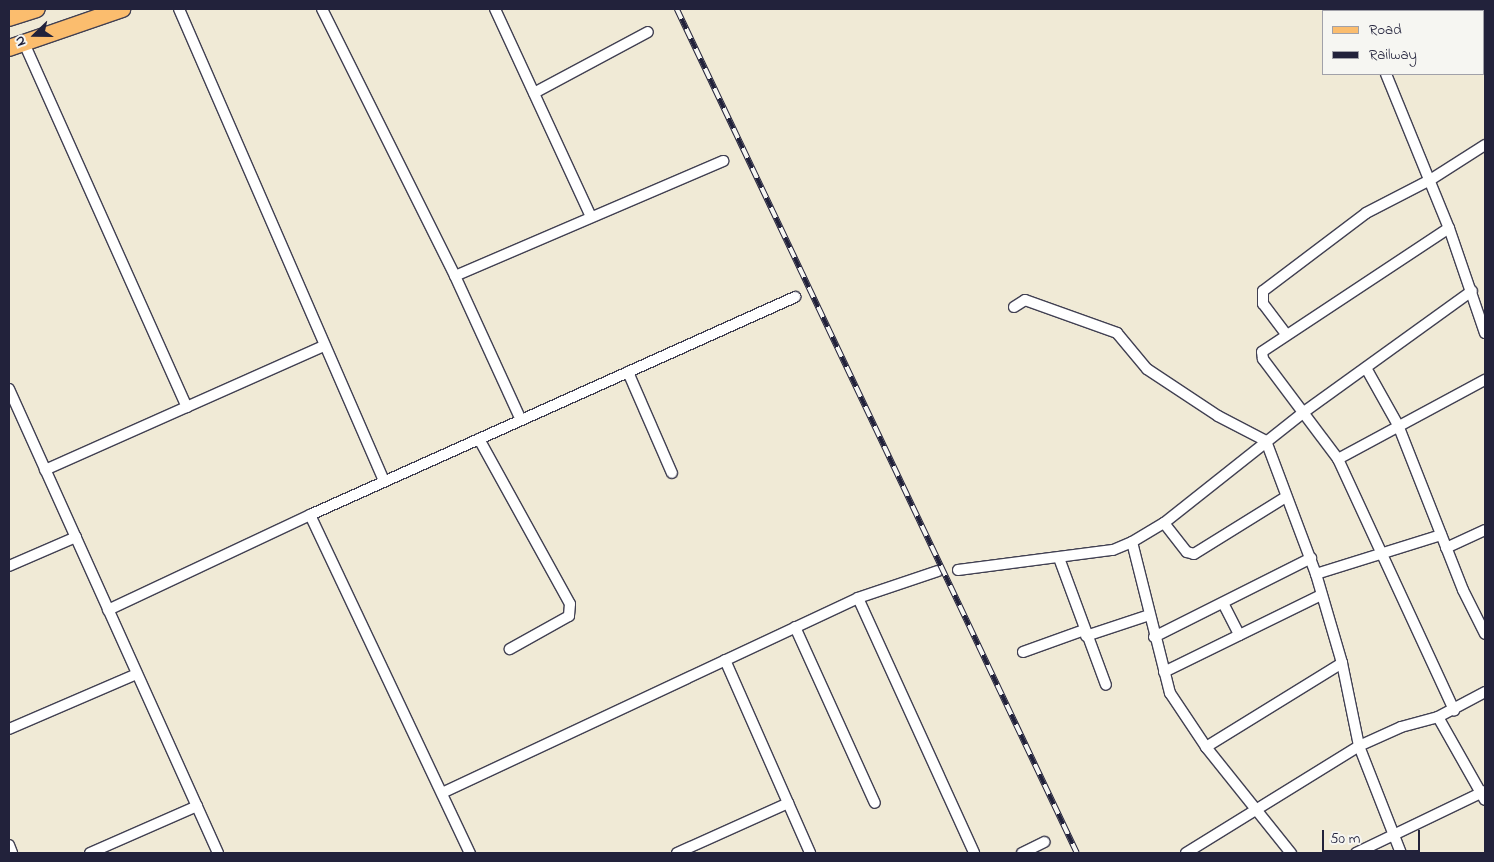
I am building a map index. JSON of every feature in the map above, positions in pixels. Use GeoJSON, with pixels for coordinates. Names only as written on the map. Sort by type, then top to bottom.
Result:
{"type":"FeatureCollection","features":[{"type":"Feature","properties":{"kind":"main road"},"geometry":{"type":"LineString","coordinates":[[9,18],[37,9]]}},
{"type":"Feature","properties":{"kind":"main road"},"geometry":{"type":"LineString","coordinates":[[16,46],[122,9]]}},
{"type":"Feature","properties":{"kind":"street"},"geometry":{"type":"LineString","coordinates":[[179,9],[323,346],[384,481]]}},
{"type":"Feature","properties":{"kind":"street"},"geometry":{"type":"LineString","coordinates":[[322,9],[456,276],[521,420]]}},
{"type":"Feature","properties":{"kind":"street"},"geometry":{"type":"LineString","coordinates":[[496,9],[591,217]]}},
{"type":"Feature","properties":{"kind":"street"},"geometry":{"type":"LineString","coordinates":[[534,92],[648,32]]}},
{"type":"Feature","properties":{"kind":"street"},"geometry":{"type":"LineString","coordinates":[[16,46],[187,406]]}},
{"type":"Feature","properties":{"kind":"street"},"geometry":{"type":"LineString","coordinates":[[1386,75],[1449,228],[1485,333]]}},
{"type":"Feature","properties":{"kind":"street"},"geometry":{"type":"LineString","coordinates":[[1286,334],[1263,304],[1263,291],[1366,213],[1430,180],[1485,145]]}},
{"type":"Feature","properties":{"kind":"street"},"geometry":{"type":"LineString","coordinates":[[456,276],[723,161]]}},
{"type":"Feature","properties":{"kind":"street"},"geometry":{"type":"LineString","coordinates":[[1449,228],[1266,347],[1262,352],[1264,359],[1338,459],[1379,553],[1454,710]]}},
{"type":"Feature","properties":{"kind":"street"},"geometry":{"type":"LineString","coordinates":[[958,570],[1113,550],[1132,542],[1164,523],[1304,412],[1472,291]]}},
{"type":"Feature","properties":{"kind":"street"},"geometry":{"type":"LineString","coordinates":[[108,610],[310,514],[795,297]]}},
{"type":"Feature","properties":{"kind":"street"},"geometry":{"type":"LineString","coordinates":[[1014,306],[1025,300],[1117,333],[1147,369],[1218,416],[1266,441],[1316,574],[1342,664],[1358,746],[1395,832],[1401,853]]}},
{"type":"Feature","properties":{"kind":"street"},"geometry":{"type":"LineString","coordinates":[[45,470],[323,346]]}},
{"type":"Feature","properties":{"kind":"street"},"geometry":{"type":"LineString","coordinates":[[1366,368],[1398,425],[1446,548],[1485,634]]}},
{"type":"Feature","properties":{"kind":"street"},"geometry":{"type":"LineString","coordinates":[[628,372],[672,473]]}},
{"type":"Feature","properties":{"kind":"street"},"geometry":{"type":"LineString","coordinates":[[1338,459],[1398,425],[1485,380]]}},
{"type":"Feature","properties":{"kind":"street"},"geometry":{"type":"LineString","coordinates":[[9,389],[12,404],[76,537],[218,853]]}},
{"type":"Feature","properties":{"kind":"street"},"geometry":{"type":"LineString","coordinates":[[479,439],[570,604],[569,616],[510,648]]}},
{"type":"Feature","properties":{"kind":"street"},"geometry":{"type":"LineString","coordinates":[[1164,523],[1187,552],[1194,554],[1286,497]]}},
{"type":"Feature","properties":{"kind":"street"},"geometry":{"type":"LineString","coordinates":[[310,514],[470,853]]}},
{"type":"Feature","properties":{"kind":"street"},"geometry":{"type":"LineString","coordinates":[[1446,548],[1485,530]]}},
{"type":"Feature","properties":{"kind":"street"},"geometry":{"type":"LineString","coordinates":[[1316,574],[1441,535]]}},
{"type":"Feature","properties":{"kind":"street"},"geometry":{"type":"LineString","coordinates":[[9,566],[76,537]]}},
{"type":"Feature","properties":{"kind":"street"},"geometry":{"type":"LineString","coordinates":[[1132,542],[1154,637],[1170,693],[1206,747],[1291,853]]}},
{"type":"Feature","properties":{"kind":"street"},"geometry":{"type":"LineString","coordinates":[[1059,558],[1085,633],[1106,685]]}},
{"type":"Feature","properties":{"kind":"street"},"geometry":{"type":"LineString","coordinates":[[1154,637],[1310,558]]}},
{"type":"Feature","properties":{"kind":"street"},"geometry":{"type":"LineString","coordinates":[[442,793],[858,598],[938,572]]}},
{"type":"Feature","properties":{"kind":"street"},"geometry":{"type":"LineString","coordinates":[[1164,672],[1322,595]]}},
{"type":"Feature","properties":{"kind":"street"},"geometry":{"type":"LineString","coordinates":[[858,598],[974,853]]}},
{"type":"Feature","properties":{"kind":"street"},"geometry":{"type":"LineString","coordinates":[[1223,603],[1239,635]]}},
{"type":"Feature","properties":{"kind":"street"},"geometry":{"type":"LineString","coordinates":[[1023,652],[1149,614]]}},
{"type":"Feature","properties":{"kind":"street"},"geometry":{"type":"LineString","coordinates":[[795,627],[875,802]]}},
{"type":"Feature","properties":{"kind":"street"},"geometry":{"type":"LineString","coordinates":[[725,660],[810,853]]}},
{"type":"Feature","properties":{"kind":"street"},"geometry":{"type":"LineString","coordinates":[[1206,747],[1342,664]]}},
{"type":"Feature","properties":{"kind":"street"},"geometry":{"type":"LineString","coordinates":[[9,729],[138,674]]}},
{"type":"Feature","properties":{"kind":"street"},"geometry":{"type":"LineString","coordinates":[[1186,853],[1358,746],[1401,727],[1438,717],[1485,692]]}},
{"type":"Feature","properties":{"kind":"street"},"geometry":{"type":"LineString","coordinates":[[1356,853],[1395,832],[1484,794],[1438,717]]}},
{"type":"Feature","properties":{"kind":"street"},"geometry":{"type":"LineString","coordinates":[[677,853],[788,803]]}},
{"type":"Feature","properties":{"kind":"street"},"geometry":{"type":"LineString","coordinates":[[90,853],[197,806]]}},
{"type":"Feature","properties":{"kind":"street"},"geometry":{"type":"LineString","coordinates":[[1022,853],[1045,842]]}},
{"type":"Feature","properties":{"kind":"street"},"geometry":{"type":"LineString","coordinates":[[9,846],[12,853]]}},
{"type":"Feature","properties":{"kind":"railway"},"geometry":{"type":"LineString","coordinates":[[677,9],[1077,853]]}}]}
